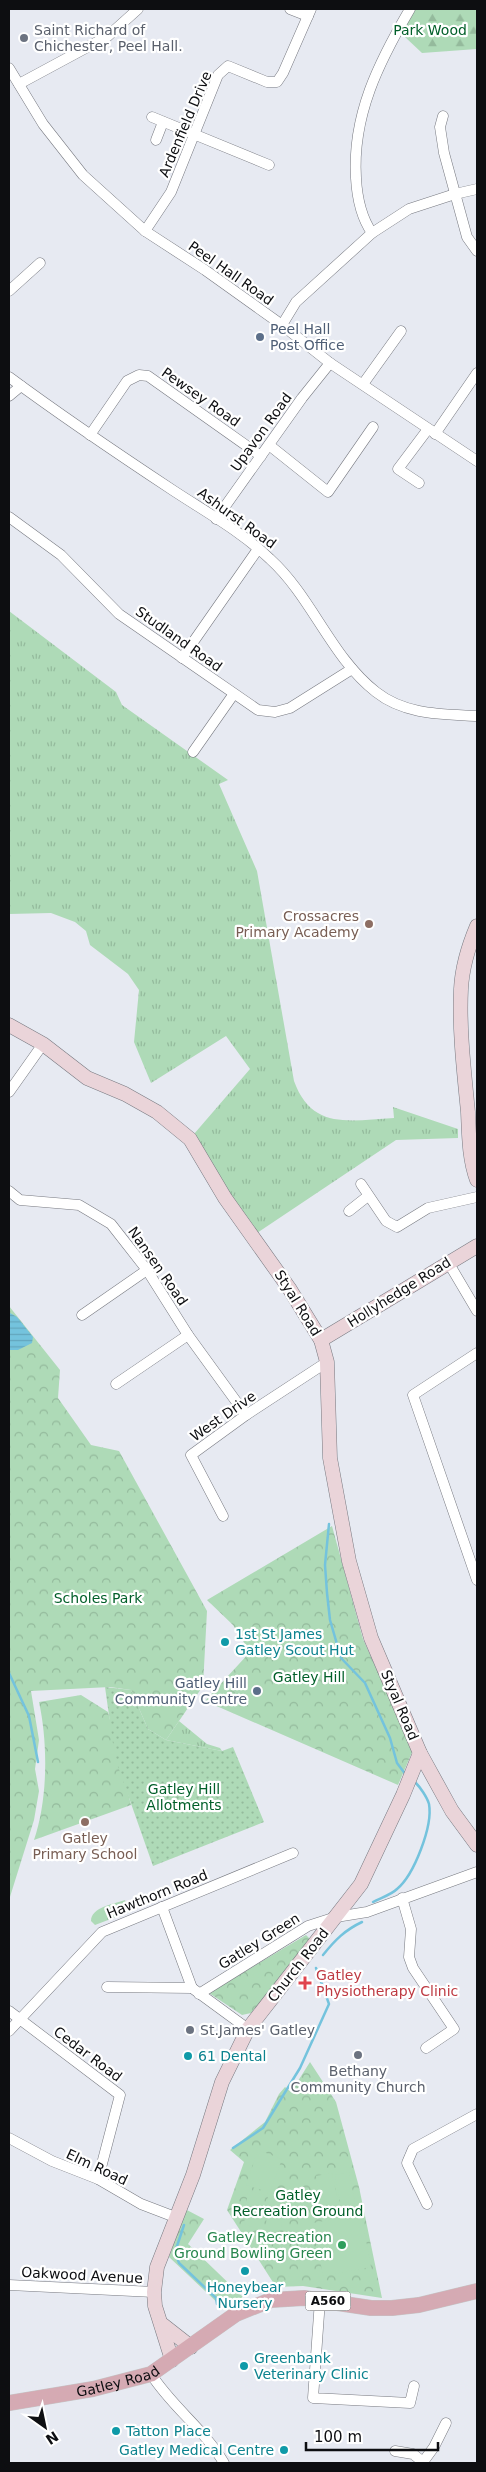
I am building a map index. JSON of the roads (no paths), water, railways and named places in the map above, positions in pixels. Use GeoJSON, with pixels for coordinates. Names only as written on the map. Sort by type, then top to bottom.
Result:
{"type":"FeatureCollection","features":[{"type":"Feature","properties":{"kind":"main road","name":"A560"},"geometry":{"type":"LineString","coordinates":[[191,2347],[236,2314],[258,2304],[290,2298],[320,2300],[371,2308],[392,2308],[419,2305],[477,2291]]}},
{"type":"Feature","properties":{"kind":"main road","name":"Gatley Road"},"geometry":{"type":"LineString","coordinates":[[9,2403],[93,2389],[151,2374],[191,2347]]}},
{"type":"Feature","properties":{"kind":"street"},"geometry":{"type":"LineString","coordinates":[[19,84],[108,36],[138,9]]}},
{"type":"Feature","properties":{"kind":"street"},"geometry":{"type":"LineString","coordinates":[[290,9],[310,12]]}},
{"type":"Feature","properties":{"kind":"street"},"geometry":{"type":"LineString","coordinates":[[372,233],[360,208],[356,185],[355,160],[357,136],[362,111],[376,70],[410,9]]}},
{"type":"Feature","properties":{"kind":"street","name":"Ardenfield Drive"},"geometry":{"type":"LineString","coordinates":[[145,231],[171,192],[218,75],[228,66],[267,82],[277,82],[284,73],[310,12]]}},
{"type":"Feature","properties":{"kind":"street","name":"Peel Hall Road"},"geometry":{"type":"LineString","coordinates":[[9,68],[43,124],[83,176],[145,231],[205,270],[282,325],[330,363],[477,461]]}},
{"type":"Feature","properties":{"kind":"street"},"geometry":{"type":"LineString","coordinates":[[443,116],[440,127],[444,153],[467,237],[477,251]]}},
{"type":"Feature","properties":{"kind":"street"},"geometry":{"type":"LineString","coordinates":[[152,117],[269,165]]}},
{"type":"Feature","properties":{"kind":"street"},"geometry":{"type":"LineString","coordinates":[[156,140],[164,122]]}},
{"type":"Feature","properties":{"kind":"street"},"geometry":{"type":"LineString","coordinates":[[282,325],[296,302],[372,233],[409,209],[477,189]]}},
{"type":"Feature","properties":{"kind":"street"},"geometry":{"type":"LineString","coordinates":[[9,291],[40,263]]}},
{"type":"Feature","properties":{"kind":"street"},"geometry":{"type":"LineString","coordinates":[[363,384],[401,331]]}},
{"type":"Feature","properties":{"kind":"street","name":"Upavon Road"},"geometry":{"type":"LineString","coordinates":[[216,519],[330,363]]}},
{"type":"Feature","properties":{"kind":"street"},"geometry":{"type":"LineString","coordinates":[[419,483],[398,469],[431,432],[477,373]]}},
{"type":"Feature","properties":{"kind":"street","name":"Pewsey Road"},"geometry":{"type":"LineString","coordinates":[[90,435],[127,381],[138,375],[148,376],[261,456]]}},
{"type":"Feature","properties":{"kind":"street","name":"Ashurst Road"},"geometry":{"type":"LineString","coordinates":[[9,377],[90,435],[258,549],[286,576],[352,669],[377,693],[407,710],[477,716]]}},
{"type":"Feature","properties":{"kind":"street"},"geometry":{"type":"LineString","coordinates":[[9,396],[21,386]]}},
{"type":"Feature","properties":{"kind":"street"},"geometry":{"type":"LineString","coordinates":[[269,445],[328,492],[373,427]]}},
{"type":"Feature","properties":{"kind":"street","name":"Studland Road"},"geometry":{"type":"LineString","coordinates":[[9,517],[61,555],[119,614],[258,710],[275,712],[290,708],[352,669]]}},
{"type":"Feature","properties":{"kind":"street"},"geometry":{"type":"LineString","coordinates":[[182,658],[258,549]]}},
{"type":"Feature","properties":{"kind":"street"},"geometry":{"type":"LineString","coordinates":[[193,752],[234,694]]}},
{"type":"Feature","properties":{"kind":"street"},"geometry":{"type":"LineString","coordinates":[[477,926],[461,988],[470,1137],[474,1171],[477,1180]]}},
{"type":"Feature","properties":{"kind":"street","name":"Styal Road"},"geometry":{"type":"LineString","coordinates":[[9,1024],[43,1044],[88,1078],[125,1094],[157,1112],[190,1139],[226,1198],[289,1288],[321,1340],[327,1362],[330,1458],[349,1561],[371,1638],[420,1752],[452,1811],[477,1845]]}},
{"type":"Feature","properties":{"kind":"street"},"geometry":{"type":"LineString","coordinates":[[9,1092],[43,1044]]}},
{"type":"Feature","properties":{"kind":"street"},"geometry":{"type":"LineString","coordinates":[[360,1184],[386,1222],[397,1227],[428,1208],[477,1196]]}},
{"type":"Feature","properties":{"kind":"street","name":"Nansen Road"},"geometry":{"type":"LineString","coordinates":[[9,1191],[20,1200],[80,1205],[111,1224],[147,1270],[188,1336],[246,1415]]}},
{"type":"Feature","properties":{"kind":"street"},"geometry":{"type":"LineString","coordinates":[[348,1210],[368,1196]]}},
{"type":"Feature","properties":{"kind":"street","name":"Hollyhedge Road"},"geometry":{"type":"LineString","coordinates":[[321,1340],[477,1246]]}},
{"type":"Feature","properties":{"kind":"street"},"geometry":{"type":"LineString","coordinates":[[448,1262],[477,1311]]}},
{"type":"Feature","properties":{"kind":"street"},"geometry":{"type":"LineString","coordinates":[[82,1315],[147,1270]]}},
{"type":"Feature","properties":{"kind":"street"},"geometry":{"type":"LineString","coordinates":[[116,1384],[188,1336]]}},
{"type":"Feature","properties":{"kind":"street"},"geometry":{"type":"LineString","coordinates":[[477,1353],[413,1395],[477,1580]]}},
{"type":"Feature","properties":{"kind":"street","name":"West Drive"},"geometry":{"type":"LineString","coordinates":[[223,1516],[191,1455],[246,1415],[327,1362]]}},
{"type":"Feature","properties":{"kind":"street","name":"Church Road"},"geometry":{"type":"LineString","coordinates":[[172,2360],[163,2325],[155,2306],[156,2267],[193,2175],[222,2082],[248,2029],[361,1884],[403,1795],[420,1752]]}},
{"type":"Feature","properties":{"kind":"street","name":"Hawthorn Road"},"geometry":{"type":"LineString","coordinates":[[9,2031],[102,1932],[293,1853]]}},
{"type":"Feature","properties":{"kind":"street","name":"Gatley Green"},"geometry":{"type":"LineString","coordinates":[[195,1991],[308,1926],[336,1917],[367,1912],[477,1872]]}},
{"type":"Feature","properties":{"kind":"street"},"geometry":{"type":"LineString","coordinates":[[402,1898],[411,1929],[409,1957],[413,1968],[454,2029],[426,2048]]}},
{"type":"Feature","properties":{"kind":"street"},"geometry":{"type":"LineString","coordinates":[[162,1907],[195,1991],[248,2029]]}},
{"type":"Feature","properties":{"kind":"street"},"geometry":{"type":"LineString","coordinates":[[107,1987],[195,1991]]}},
{"type":"Feature","properties":{"kind":"street"},"geometry":{"type":"LineString","coordinates":[[9,2012],[19,2019]]}},
{"type":"Feature","properties":{"kind":"street","name":"Cedar Road"},"geometry":{"type":"LineString","coordinates":[[19,2019],[120,2095],[98,2179]]}},
{"type":"Feature","properties":{"kind":"street"},"geometry":{"type":"LineString","coordinates":[[427,2204],[407,2163],[412,2149],[477,2114]]}},
{"type":"Feature","properties":{"kind":"street","name":"Elm Road"},"geometry":{"type":"LineString","coordinates":[[9,2138],[52,2161],[98,2179],[141,2204],[175,2217]]}},
{"type":"Feature","properties":{"kind":"street","name":"Oakwood Avenue"},"geometry":{"type":"LineString","coordinates":[[9,2285],[154,2292]]}},
{"type":"Feature","properties":{"kind":"street"},"geometry":{"type":"LineString","coordinates":[[320,2300],[313,2398],[410,2403],[414,2386]]}},
{"type":"Feature","properties":{"kind":"street"},"geometry":{"type":"LineString","coordinates":[[163,2325],[191,2347]]}},
{"type":"Feature","properties":{"kind":"street"},"geometry":{"type":"LineString","coordinates":[[151,2374],[161,2390],[211,2441],[224,2463]]}},
{"type":"Feature","properties":{"kind":"street"},"geometry":{"type":"LineString","coordinates":[[395,2451],[413,2454],[423,2463],[434,2447],[446,2423]]}},
{"type":"Feature","properties":{"kind":"water"},"geometry":{"type":"Polygon","coordinates":[[[10,1313],[17,1317],[33,1337],[32,1343],[18,1350],[9,1350],[10,1313]]]}},
{"type":"Feature","properties":{"kind":"waterway"},"geometry":{"type":"LineString","coordinates":[[329,1524],[325,1565],[327,1593],[330,1620],[341,1658],[365,1683],[390,1738],[397,1763],[406,1775]]}},
{"type":"Feature","properties":{"kind":"waterway"},"geometry":{"type":"LineString","coordinates":[[9,1673],[29,1716],[38,1762]]}},
{"type":"Feature","properties":{"kind":"waterway"},"geometry":{"type":"LineString","coordinates":[[373,1902],[397,1889],[410,1873],[421,1850],[428,1825],[429,1804],[427,1798],[415,1782]]}},
{"type":"Feature","properties":{"kind":"waterway"},"geometry":{"type":"LineString","coordinates":[[323,1955],[350,1928],[362,1922]]}},
{"type":"Feature","properties":{"kind":"waterway"},"geometry":{"type":"LineString","coordinates":[[233,2148],[263,2128],[300,2068],[329,2004],[316,1968]]}},
{"type":"Feature","properties":{"kind":"waterway"},"geometry":{"type":"LineString","coordinates":[[184,2225],[175,2252],[179,2263],[216,2298],[217,2304]]}},
{"type":"Feature","properties":{"kind":"place","name":"Saint Richard of Chichester, Peel Hall."},"geometry":{"type":"Point","coordinates":[24,38]}},
{"type":"Feature","properties":{"kind":"place","name":"Peel Hall Post Office"},"geometry":{"type":"Point","coordinates":[260,337]}},
{"type":"Feature","properties":{"kind":"place","name":"Crossacres Primary Academy"},"geometry":{"type":"Point","coordinates":[369,924]}},
{"type":"Feature","properties":{"kind":"place","name":"1st St James Gatley Scout Hut"},"geometry":{"type":"Point","coordinates":[225,1642]}},
{"type":"Feature","properties":{"kind":"place","name":"Gatley Hill Community Centre"},"geometry":{"type":"Point","coordinates":[257,1691]}},
{"type":"Feature","properties":{"kind":"place","name":"Gatley Primary School"},"geometry":{"type":"Point","coordinates":[85,1822]}},
{"type":"Feature","properties":{"kind":"place","name":"Gatley Physiotherapy Clinic"},"geometry":{"type":"Point","coordinates":[305,1983]}},
{"type":"Feature","properties":{"kind":"place","name":"St.James' Gatley"},"geometry":{"type":"Point","coordinates":[190,2030]}},
{"type":"Feature","properties":{"kind":"place","name":"Bethany Community Church"},"geometry":{"type":"Point","coordinates":[358,2055]}},
{"type":"Feature","properties":{"kind":"place","name":"61 Dental"},"geometry":{"type":"Point","coordinates":[188,2056]}},
{"type":"Feature","properties":{"kind":"place","name":"Gatley Recreation Ground Bowling Green"},"geometry":{"type":"Point","coordinates":[342,2245]}},
{"type":"Feature","properties":{"kind":"place","name":"Honeybear Nursery"},"geometry":{"type":"Point","coordinates":[245,2271]}},
{"type":"Feature","properties":{"kind":"place","name":"Greenbank Veterinary Clinic"},"geometry":{"type":"Point","coordinates":[244,2366]}},
{"type":"Feature","properties":{"kind":"place","name":"Tatton Place"},"geometry":{"type":"Point","coordinates":[116,2431]}},
{"type":"Feature","properties":{"kind":"place","name":"Gatley Medical Centre"},"geometry":{"type":"Point","coordinates":[284,2450]}},
{"type":"Feature","properties":{"kind":"park label","name":"Park Wood"},"geometry":{"type":"Point","coordinates":[430,30]}},
{"type":"Feature","properties":{"kind":"park label","name":"Scholes Park"},"geometry":{"type":"Point","coordinates":[98,1598]}},
{"type":"Feature","properties":{"kind":"park label","name":"Gatley Hill"},"geometry":{"type":"Point","coordinates":[309,1677]}},
{"type":"Feature","properties":{"kind":"park label","name":"Gatley Hill Allotments"},"geometry":{"type":"Point","coordinates":[184,1798]}},
{"type":"Feature","properties":{"kind":"park label","name":"Gatley Recreation Ground"},"geometry":{"type":"Point","coordinates":[298,2204]}}]}
